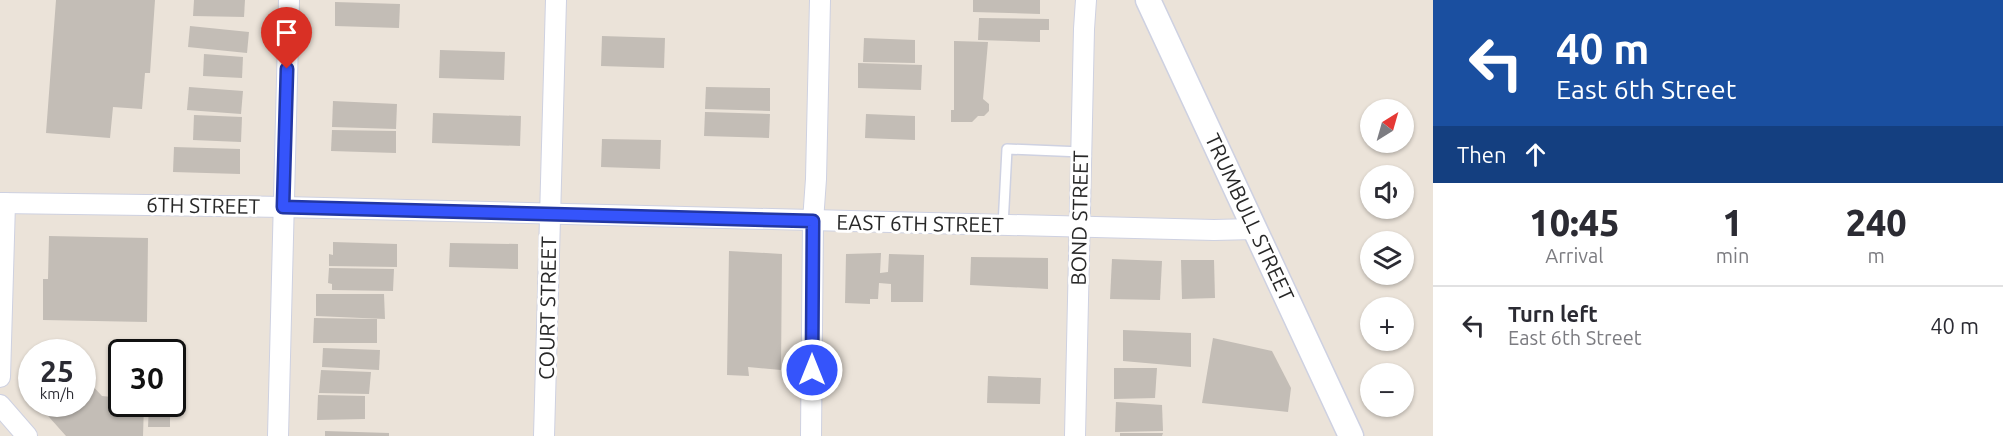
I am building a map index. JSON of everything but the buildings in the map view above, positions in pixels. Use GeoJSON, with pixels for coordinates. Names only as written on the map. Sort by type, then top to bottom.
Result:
{"type":"FeatureCollection","features":[{"type":"Feature","properties":{"kind":"street"},"geometry":{"type":"LineString","coordinates":[[278,436],[289,0]]}},
{"type":"Feature","properties":{"kind":"street","name":"COURT STREET"},"geometry":{"type":"LineString","coordinates":[[544,436],[556,0]]}},
{"type":"Feature","properties":{"kind":"street"},"geometry":{"type":"LineString","coordinates":[[811,436],[813,221],[820,0]]}},
{"type":"Feature","properties":{"kind":"street","name":"BOND STREET"},"geometry":{"type":"LineString","coordinates":[[1075,436],[1086,0]]}},
{"type":"Feature","properties":{"kind":"street","name":"TRUMBULL STREET"},"geometry":{"type":"LineString","coordinates":[[1148,0],[1351,436]]}},
{"type":"Feature","properties":{"kind":"street"},"geometry":{"type":"LineString","coordinates":[[0,377],[2,203]]}},
{"type":"Feature","properties":{"kind":"street","name":"6TH STREET"},"geometry":{"type":"LineString","coordinates":[[2,203],[283,207],[550,215]]}},
{"type":"Feature","properties":{"kind":"street","name":"EAST 6TH STREET"},"geometry":{"type":"LineString","coordinates":[[550,215],[1003,226],[1254,229]]}},
{"type":"Feature","properties":{"kind":"street"},"geometry":{"type":"LineString","coordinates":[[0,406],[6,436]]}},
{"type":"Feature","properties":{"kind":"street"},"geometry":{"type":"LineString","coordinates":[[0,406],[27,436]]}},
{"type":"Feature","properties":{"kind":"lane"},"geometry":{"type":"LineString","coordinates":[[1003,226],[1007,149],[1082,152]]}},
{"type":"Feature","properties":{"kind":"route"},"geometry":{"type":"LineString","coordinates":[[287,69],[283,207],[813,221],[812,370]]}}]}
